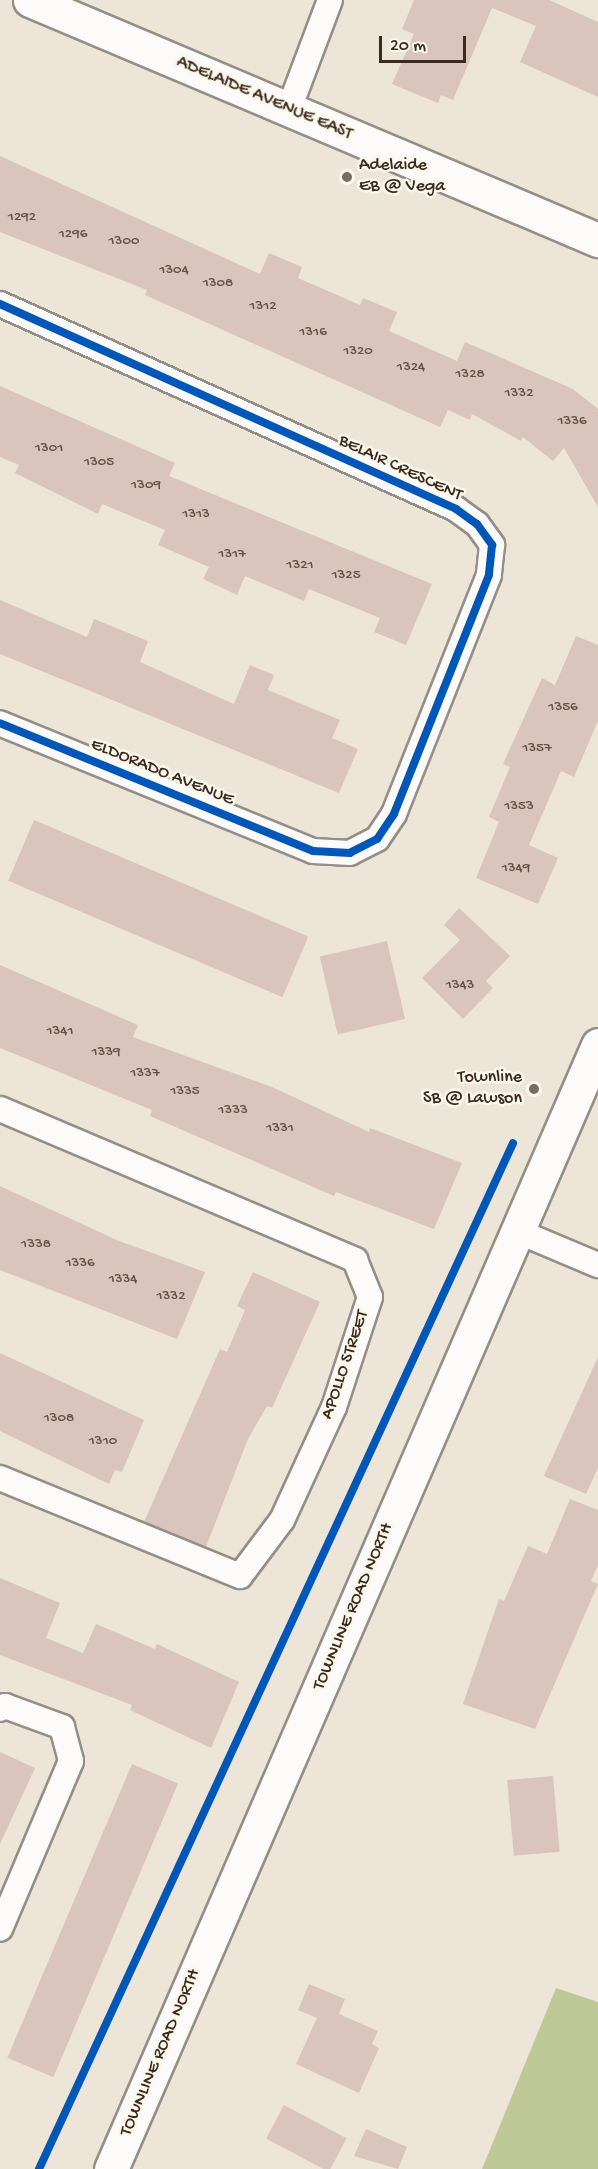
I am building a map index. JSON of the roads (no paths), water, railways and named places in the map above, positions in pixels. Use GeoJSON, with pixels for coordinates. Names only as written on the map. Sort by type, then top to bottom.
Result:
{"type":"FeatureCollection","features":[{"type":"Feature","properties":{"kind":"main road","name":"ADELAIDE AVENUE EAST"},"geometry":{"type":"LineString","coordinates":[[30,0],[598,240]]}},
{"type":"Feature","properties":{"kind":"main road","name":"TOWNLINE ROAD NORTH"},"geometry":{"type":"LineString","coordinates":[[111,2169],[598,1046]]}},
{"type":"Feature","properties":{"kind":"street"},"geometry":{"type":"LineString","coordinates":[[289,109],[330,0]]}},
{"type":"Feature","properties":{"kind":"street","name":"BELAIR CRESCENT"},"geometry":{"type":"LineString","coordinates":[[0,304],[456,509],[477,524],[492,545],[489,575],[394,814],[377,839],[350,853],[313,851]]}},
{"type":"Feature","properties":{"kind":"street","name":"ELDORADO AVENUE"},"geometry":{"type":"LineString","coordinates":[[0,723],[313,851]]}},
{"type":"Feature","properties":{"kind":"street","name":"APOLLO STREET"},"geometry":{"type":"LineString","coordinates":[[0,1109],[355,1260],[370,1297],[334,1407],[282,1520],[240,1576],[0,1478]]}},
{"type":"Feature","properties":{"kind":"street"},"geometry":{"type":"LineString","coordinates":[[517,1231],[598,1265]]}},
{"type":"Feature","properties":{"kind":"street"},"geometry":{"type":"LineString","coordinates":[[0,1709],[62,1726],[71,1761],[0,1929]]}},
{"type":"Feature","properties":{"kind":"place","name":"Adelaide EB @ Vega"},"geometry":{"type":"Point","coordinates":[347,177]}},
{"type":"Feature","properties":{"kind":"place","name":"Townline SB @ Lawson"},"geometry":{"type":"Point","coordinates":[534,1089]}}]}
